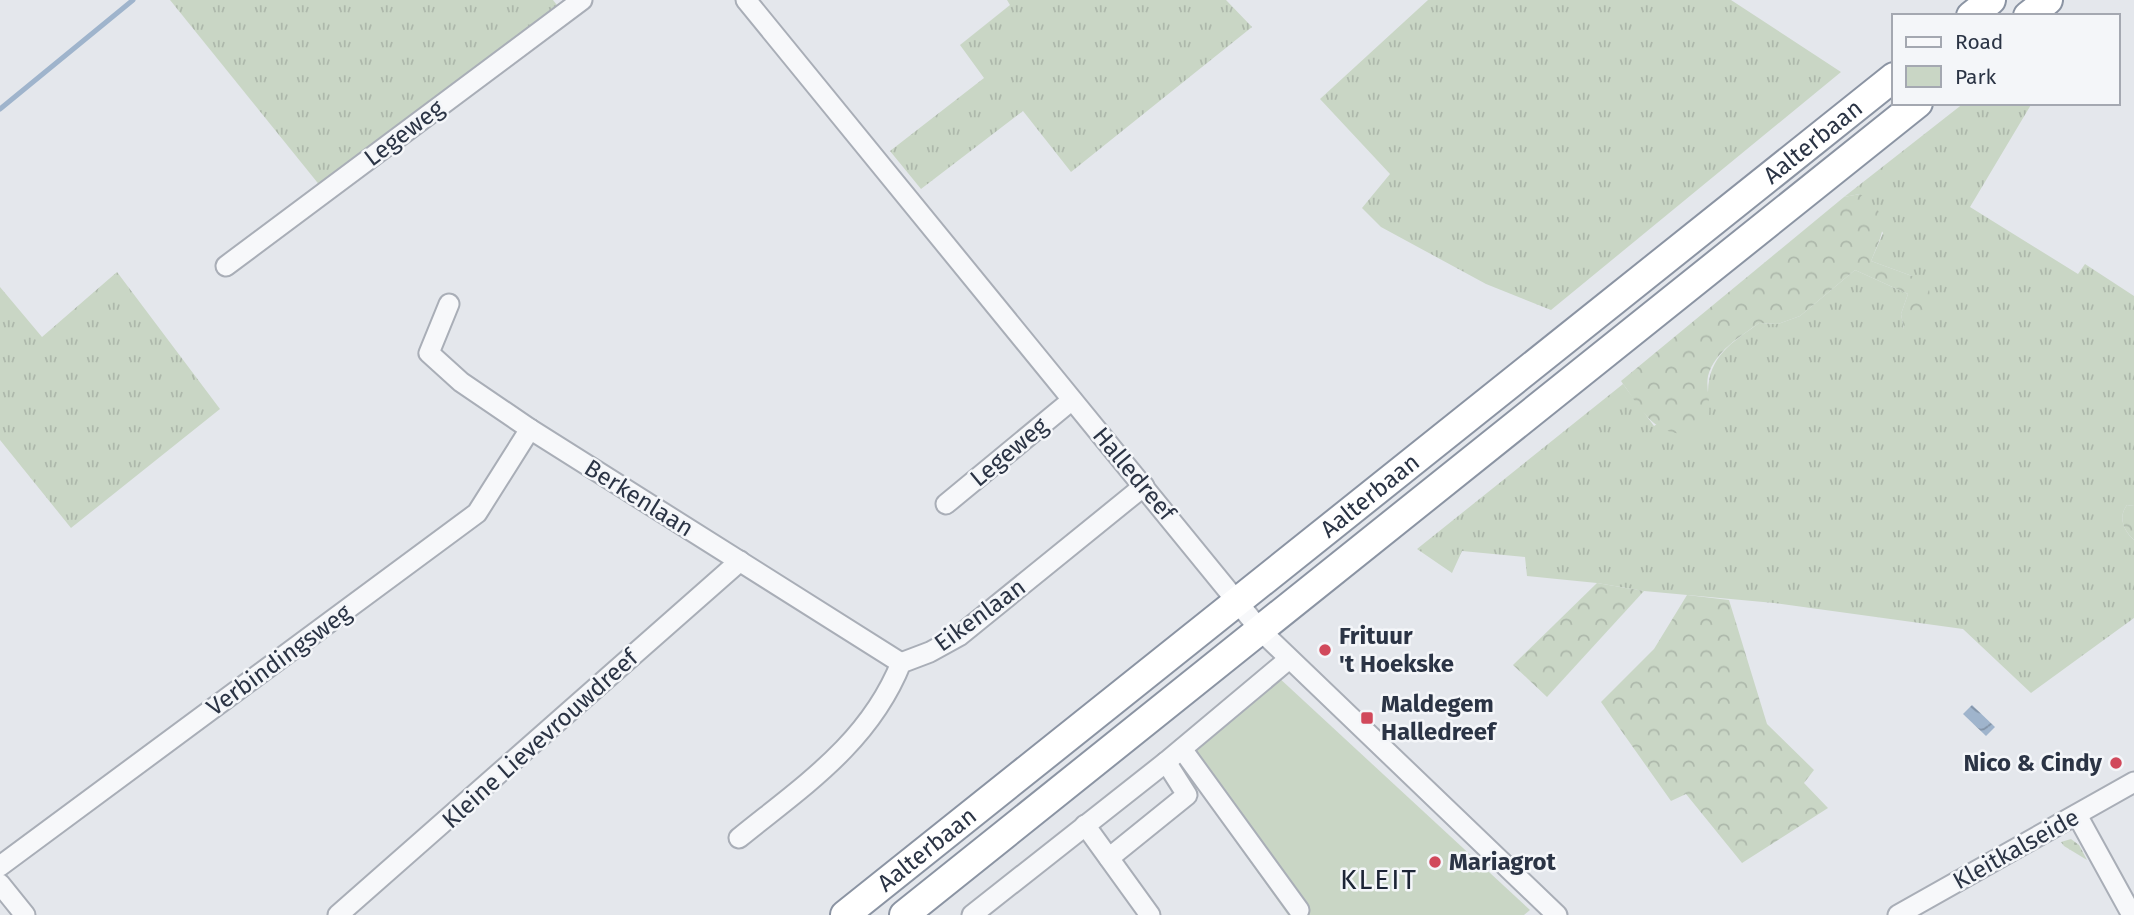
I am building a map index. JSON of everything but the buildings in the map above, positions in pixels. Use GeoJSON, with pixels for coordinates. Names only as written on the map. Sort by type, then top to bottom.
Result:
{"type":"FeatureCollection","features":[{"type":"Feature","properties":{"kind":"highway"},"geometry":{"type":"LineString","coordinates":[[1974,14],[1991,0]]}},
{"type":"Feature","properties":{"kind":"highway"},"geometry":{"type":"LineString","coordinates":[[2030,14],[2048,0]]}},
{"type":"Feature","properties":{"kind":"highway","name":"Aalterbaan"},"geometry":{"type":"LineString","coordinates":[[845,915],[1892,79]]}},
{"type":"Feature","properties":{"kind":"highway","name":"Aalterbaan"},"geometry":{"type":"LineString","coordinates":[[904,915],[1916,105]]}},
{"type":"Feature","properties":{"kind":"street","name":"Legeweg"},"geometry":{"type":"LineString","coordinates":[[226,266],[582,0]]}},
{"type":"Feature","properties":{"kind":"street","name":"Halledreef"},"geometry":{"type":"LineString","coordinates":[[746,0],[1261,631],[1557,915]]}},
{"type":"Feature","properties":{"kind":"street","name":"Berkenlaan"},"geometry":{"type":"LineString","coordinates":[[449,304],[429,353],[461,383],[901,663]]}},
{"type":"Feature","properties":{"kind":"street","name":"Legeweg"},"geometry":{"type":"LineString","coordinates":[[946,504],[1072,400]]}},
{"type":"Feature","properties":{"kind":"street","name":"Verbindingsweg"},"geometry":{"type":"LineString","coordinates":[[0,866],[477,513],[530,429]]}},
{"type":"Feature","properties":{"kind":"street","name":"Eikenlaan"},"geometry":{"type":"LineString","coordinates":[[901,663],[930,652],[959,636],[1144,486]]}},
{"type":"Feature","properties":{"kind":"street","name":"Kleine Lievevrouwdreef"},"geometry":{"type":"LineString","coordinates":[[338,915],[740,561]]}},
{"type":"Feature","properties":{"kind":"street"},"geometry":{"type":"LineString","coordinates":[[972,915],[1166,762],[1289,659]]}},
{"type":"Feature","properties":{"kind":"street"},"geometry":{"type":"LineString","coordinates":[[739,838],[837,759],[867,723],[893,682],[901,663]]}},
{"type":"Feature","properties":{"kind":"street"},"geometry":{"type":"LineString","coordinates":[[1182,749],[1299,910]]}},
{"type":"Feature","properties":{"kind":"street"},"geometry":{"type":"LineString","coordinates":[[1109,858],[1187,795],[1166,762]]}},
{"type":"Feature","properties":{"kind":"street","name":"Kleitkalseide"},"geometry":{"type":"LineString","coordinates":[[1898,915],[2134,782]]}},
{"type":"Feature","properties":{"kind":"street"},"geometry":{"type":"LineString","coordinates":[[2077,814],[2133,915]]}},
{"type":"Feature","properties":{"kind":"street"},"geometry":{"type":"LineString","coordinates":[[1085,825],[1150,915]]}},
{"type":"Feature","properties":{"kind":"street"},"geometry":{"type":"LineString","coordinates":[[0,884],[25,915]]}},
{"type":"Feature","properties":{"kind":"green space"},"geometry":{"type":"Polygon","coordinates":[[[170,0],[553,0],[560,9],[321,187],[170,0]]]}},
{"type":"Feature","properties":{"kind":"green space"},"geometry":{"type":"Polygon","coordinates":[[[1007,0],[1226,0],[1252,27],[1071,172],[1023,111],[921,189],[890,151],[984,78],[960,45],[1010,5],[1007,0]]]}},
{"type":"Feature","properties":{"kind":"green space"},"geometry":{"type":"Polygon","coordinates":[[[1428,0],[1731,0],[1841,72],[1551,310],[1486,284],[1381,227],[1362,208],[1390,174],[1320,99],[1428,0]]]}},
{"type":"Feature","properties":{"kind":"green space"},"geometry":{"type":"Polygon","coordinates":[[[1961,105],[2031,105],[1970,207],[2078,274],[2085,264],[2134,296],[2134,506],[2127,505],[2122,519],[2127,532],[2134,540],[2134,618],[2031,693],[1963,629],[1774,603],[1644,591],[1527,576],[1525,557],[1462,551],[1452,573],[1417,549],[1623,384],[1654,426],[1708,392],[1709,379],[1717,359],[1740,337],[1759,323],[1778,324],[1800,316],[1855,270],[1908,294],[1901,314],[1904,329],[1912,276],[1871,261],[1883,233],[1860,194],[1844,197],[1961,105]]]}},
{"type":"Feature","properties":{"kind":"green space"},"geometry":{"type":"Polygon","coordinates":[[[1860,194],[1877,210],[1883,224],[1871,261],[1928,285],[1930,310],[1918,331],[1904,329],[1901,314],[1908,294],[1855,270],[1800,316],[1778,324],[1759,323],[1722,352],[1708,376],[1709,413],[1706,424],[1700,430],[1691,434],[1676,433],[1665,430],[1648,418],[1621,381],[1844,197],[1860,194]]]}},
{"type":"Feature","properties":{"kind":"green space"},"geometry":{"type":"Polygon","coordinates":[[[117,272],[220,409],[71,528],[0,440],[0,287],[42,337],[117,272]]]}},
{"type":"Feature","properties":{"kind":"green space"},"geometry":{"type":"Polygon","coordinates":[[[2127,505],[2134,506],[2134,540],[2123,523],[2127,505]]]}},
{"type":"Feature","properties":{"kind":"green space"},"geometry":{"type":"Polygon","coordinates":[[[1597,583],[1644,591],[1547,697],[1513,665],[1597,583]]]}},
{"type":"Feature","properties":{"kind":"green space"},"geometry":{"type":"Polygon","coordinates":[[[1687,595],[1729,600],[1767,724],[1814,770],[1804,783],[1828,808],[1742,863],[1686,794],[1671,801],[1601,702],[1654,649],[1687,595]]]}},
{"type":"Feature","properties":{"kind":"green space"},"geometry":{"type":"Polygon","coordinates":[[[1277,676],[1530,910],[1524,915],[1288,915],[1178,761],[1277,676]]]}},
{"type":"Feature","properties":{"kind":"green space"},"geometry":{"type":"Polygon","coordinates":[[[2071,839],[2079,845],[2087,860],[2061,842],[2071,839]]]}},
{"type":"Feature","properties":{"kind":"water"},"geometry":{"type":"Polygon","coordinates":[[[1972,705],[1995,727],[1986,736],[1963,714],[1972,705]]]}},
{"type":"Feature","properties":{"kind":"waterway"},"geometry":{"type":"LineString","coordinates":[[0,109],[133,0]]}},
{"type":"Feature","properties":{"kind":"place","name":"Frituur 't Hoekske"},"geometry":{"type":"Point","coordinates":[1325,650]}},
{"type":"Feature","properties":{"kind":"place","name":"Maldegem Halledreef"},"geometry":{"type":"Point","coordinates":[1367,718]}},
{"type":"Feature","properties":{"kind":"place","name":"Nico & Cindy"},"geometry":{"type":"Point","coordinates":[2116,763]}},
{"type":"Feature","properties":{"kind":"place","name":"Mariagrot"},"geometry":{"type":"Point","coordinates":[1435,862]}},
{"type":"Feature","properties":{"kind":"district","name":"KLEIT"},"geometry":{"type":"Point","coordinates":[1379,879]}}]}
